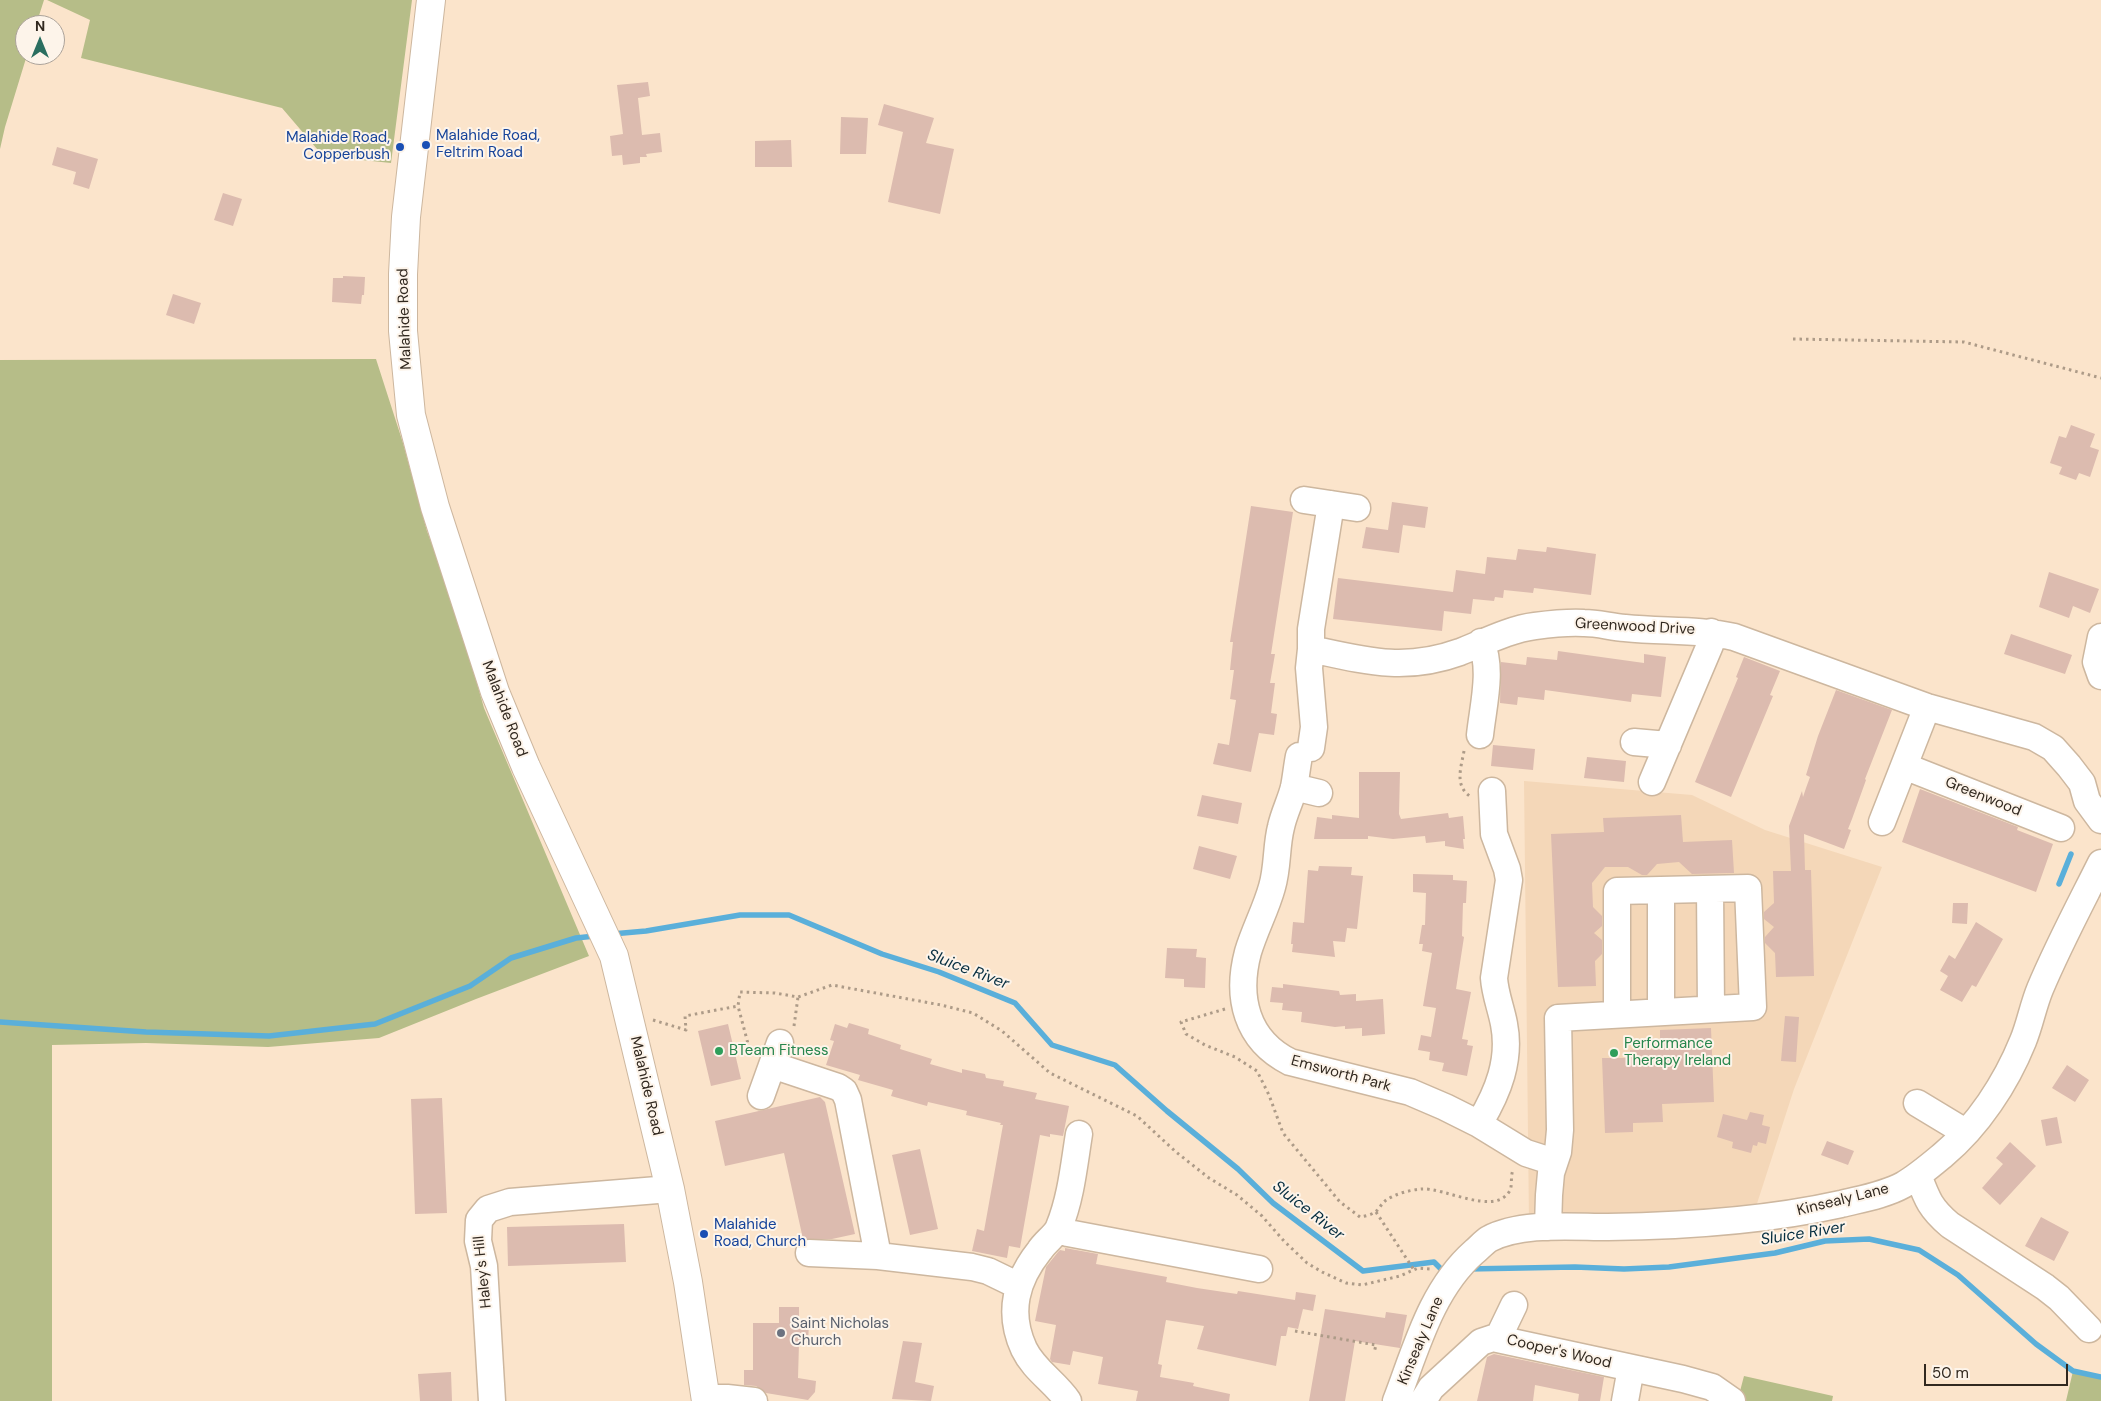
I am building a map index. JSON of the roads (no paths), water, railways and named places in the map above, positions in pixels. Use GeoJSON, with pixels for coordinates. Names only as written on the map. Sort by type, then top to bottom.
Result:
{"type":"FeatureCollection","features":[{"type":"Feature","properties":{"kind":"main road","name":"Malahide Road"},"geometry":{"type":"LineString","coordinates":[[431,0],[406,217],[403,274],[403,331],[411,416],[435,507],[496,692],[526,767],[614,956],[670,1189],[688,1282],[706,1399]]}},
{"type":"Feature","properties":{"kind":"street"},"geometry":{"type":"LineString","coordinates":[[1304,500],[1357,508]]}},
{"type":"Feature","properties":{"kind":"street","name":"Emsworth Park"},"geometry":{"type":"LineString","coordinates":[[1330,504],[1311,629],[1312,649],[1309,668],[1314,727],[1281,826],[1273,886],[1246,963],[1243,987],[1249,1021],[1258,1037],[1275,1054],[1290,1062],[1404,1090],[1477,1123],[1522,1151],[1554,1162]]}},
{"type":"Feature","properties":{"kind":"street","name":"Greenwood Drive"},"geometry":{"type":"LineString","coordinates":[[1312,649],[1365,661],[1391,664],[1422,662],[1460,652],[1480,642],[1533,626],[1583,622],[1626,628],[1711,632],[1734,637],[1927,707],[2034,737],[2053,748],[2082,783],[2087,801],[2101,820]]}},
{"type":"Feature","properties":{"kind":"street"},"geometry":{"type":"LineString","coordinates":[[1652,782],[1710,646],[1711,632]]}},
{"type":"Feature","properties":{"kind":"street"},"geometry":{"type":"LineString","coordinates":[[2101,637],[2096,662],[2101,676]]}},
{"type":"Feature","properties":{"kind":"street"},"geometry":{"type":"LineString","coordinates":[[1480,642],[1486,654],[1487,668],[1480,735]]}},
{"type":"Feature","properties":{"kind":"street"},"geometry":{"type":"LineString","coordinates":[[1882,822],[1927,707]]}},
{"type":"Feature","properties":{"kind":"street"},"geometry":{"type":"LineString","coordinates":[[1634,742],[1668,745]]}},
{"type":"Feature","properties":{"kind":"street","name":"Greenwood"},"geometry":{"type":"LineString","coordinates":[[1904,766],[2061,828]]}},
{"type":"Feature","properties":{"kind":"street"},"geometry":{"type":"LineString","coordinates":[[1294,787],[1319,793]]}},
{"type":"Feature","properties":{"kind":"street"},"geometry":{"type":"LineString","coordinates":[[1477,1123],[1480,1122],[1498,1088],[1504,1068],[1506,1042],[1504,1023],[1494,978],[1509,880],[1508,869],[1494,834],[1492,791]]}},
{"type":"Feature","properties":{"kind":"street","name":"Kinsealy Lane"},"geometry":{"type":"LineString","coordinates":[[1396,1401],[1435,1302],[1461,1264],[1488,1240],[1514,1231],[1548,1227],[1645,1226],[1750,1219],[1816,1210],[1886,1192],[1918,1175],[1945,1153],[1974,1123],[2006,1078],[2024,1040],[2039,992],[2053,960],[2101,863]]}},
{"type":"Feature","properties":{"kind":"street"},"geometry":{"type":"LineString","coordinates":[[1548,1227],[1549,1195],[1554,1162],[1558,1152],[1560,1130],[1558,1018],[1753,1007],[1748,888],[1617,891],[1617,1014]]}},
{"type":"Feature","properties":{"kind":"street"},"geometry":{"type":"LineString","coordinates":[[1710,889],[1710,1009]]}},
{"type":"Feature","properties":{"kind":"street"},"geometry":{"type":"LineString","coordinates":[[1661,890],[1661,1012]]}},
{"type":"Feature","properties":{"kind":"street"},"geometry":{"type":"LineString","coordinates":[[761,1096],[768,1057],[844,1091],[848,1100],[878,1256]]}},
{"type":"Feature","properties":{"kind":"street"},"geometry":{"type":"LineString","coordinates":[[1917,1103],[1965,1132]]}},
{"type":"Feature","properties":{"kind":"street"},"geometry":{"type":"LineString","coordinates":[[1068,1401],[1038,1370],[1024,1349],[1017,1329],[1015,1313],[1016,1294],[1019,1286],[1038,1252],[1058,1230],[1064,1217],[1079,1134]]}},
{"type":"Feature","properties":{"kind":"street"},"geometry":{"type":"LineString","coordinates":[[1918,1175],[1930,1207],[1950,1226],[2045,1286],[2089,1329]]}},
{"type":"Feature","properties":{"kind":"street","name":"Haley's Hill"},"geometry":{"type":"LineString","coordinates":[[492,1401],[484,1266],[478,1241],[479,1220],[488,1210],[510,1202],[670,1189]]}},
{"type":"Feature","properties":{"kind":"street"},"geometry":{"type":"LineString","coordinates":[[1058,1230],[1258,1269]]}},
{"type":"Feature","properties":{"kind":"street"},"geometry":{"type":"LineString","coordinates":[[809,1253],[878,1256],[972,1267],[988,1271],[1019,1286]]}},
{"type":"Feature","properties":{"kind":"street"},"geometry":{"type":"LineString","coordinates":[[1496,1338],[1500,1334],[1514,1305]]}},
{"type":"Feature","properties":{"kind":"street","name":"Cooper's Wood"},"geometry":{"type":"LineString","coordinates":[[1423,1401],[1431,1388],[1481,1342],[1496,1338],[1712,1387],[1732,1401]]}},
{"type":"Feature","properties":{"kind":"street","name":"Cooper's Wood"},"geometry":{"type":"LineString","coordinates":[[1625,1401],[1631,1368]]}},
{"type":"Feature","properties":{"kind":"street"},"geometry":{"type":"LineString","coordinates":[[706,1399],[727,1398],[754,1401]]}},
{"type":"Feature","properties":{"kind":"waterway"},"geometry":{"type":"LineString","coordinates":[[2059,884],[2071,854]]}},
{"type":"Feature","properties":{"kind":"waterway","name":"Sluice River"},"geometry":{"type":"LineString","coordinates":[[612,934],[646,931],[740,915],[789,915],[882,954],[939,972],[1015,1003],[1052,1045],[1115,1065],[1167,1111],[1238,1169],[1273,1203],[1363,1271],[1434,1262],[1441,1269]]}},
{"type":"Feature","properties":{"kind":"waterway"},"geometry":{"type":"LineString","coordinates":[[0,1022],[146,1032],[269,1036],[375,1024],[470,986],[511,958],[576,938],[595,936]]}},
{"type":"Feature","properties":{"kind":"waterway","name":"Sluice River"},"geometry":{"type":"LineString","coordinates":[[1468,1269],[1575,1267],[1624,1269],[1669,1267],[1775,1253],[1825,1241],[1869,1239],[1919,1250],[1958,1275],[2036,1344],[2073,1371],[2101,1377]]}},
{"type":"Feature","properties":{"kind":"place","name":"Malahide Road, Feltrim Road"},"geometry":{"type":"Point","coordinates":[426,145]}},
{"type":"Feature","properties":{"kind":"place","name":"Malahide Road, Copperbush"},"geometry":{"type":"Point","coordinates":[400,147]}},
{"type":"Feature","properties":{"kind":"place","name":"BTeam Fitness"},"geometry":{"type":"Point","coordinates":[719,1051]}},
{"type":"Feature","properties":{"kind":"place","name":"Performance Therapy Ireland"},"geometry":{"type":"Point","coordinates":[1614,1053]}},
{"type":"Feature","properties":{"kind":"place","name":"Malahide Road, Church"},"geometry":{"type":"Point","coordinates":[704,1234]}},
{"type":"Feature","properties":{"kind":"place","name":"Saint Nicholas Church"},"geometry":{"type":"Point","coordinates":[781,1333]}}]}
